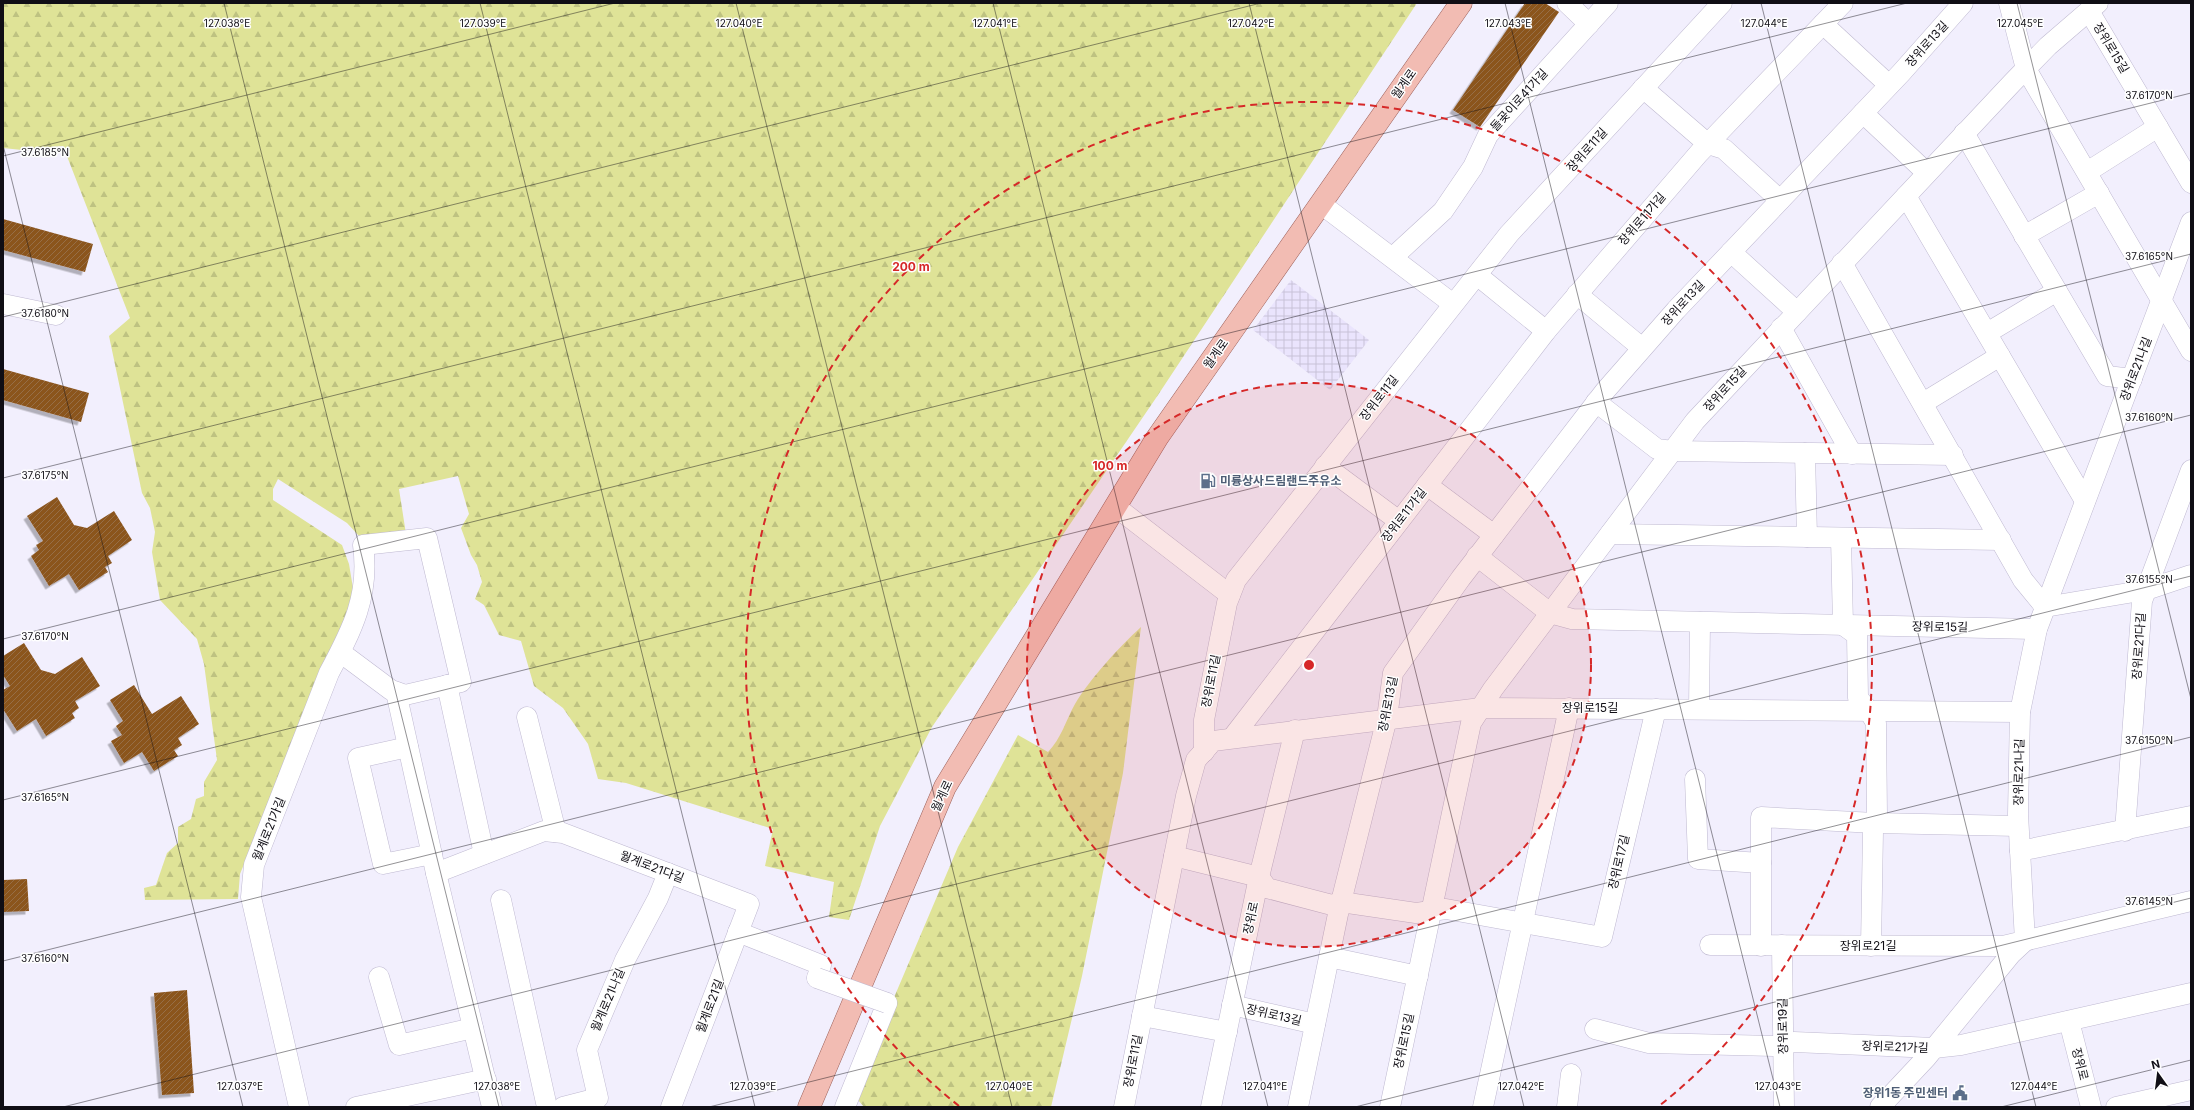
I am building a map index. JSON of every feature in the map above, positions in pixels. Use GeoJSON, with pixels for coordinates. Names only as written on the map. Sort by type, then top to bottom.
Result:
{"type":"FeatureCollection","features":[{"type":"Feature","properties":{"kind":"main road","name":"월계로"},"geometry":{"type":"LineString","coordinates":[[809,1107],[945,787],[1157,438],[1461,3]]}},
{"type":"Feature","properties":{"kind":"street"},"geometry":{"type":"LineString","coordinates":[[1567,3],[1589,24]]}},
{"type":"Feature","properties":{"kind":"street","name":"돌곶이로41가길"},"geometry":{"type":"LineString","coordinates":[[1393,257],[1443,211],[1473,167],[1488,134],[1608,3]]}},
{"type":"Feature","properties":{"kind":"street","name":"장위로11길"},"geometry":{"type":"LineString","coordinates":[[1204,752],[1204,720],[1227,603],[1236,580],[1509,234],[1722,3]]}},
{"type":"Feature","properties":{"kind":"street","name":"장위로11가길"},"geometry":{"type":"LineString","coordinates":[[1232,738],[1546,331],[1708,144],[1842,3]]}},
{"type":"Feature","properties":{"kind":"street","name":"장위로13길"},"geometry":{"type":"LineString","coordinates":[[1298,1107],[1341,902],[1387,718],[1393,673],[1477,556],[1596,402],[1642,348],[1863,113],[1963,3]]}},
{"type":"Feature","properties":{"kind":"street"},"geometry":{"type":"LineString","coordinates":[[2009,3],[2026,69],[2100,193],[2191,351]]}},
{"type":"Feature","properties":{"kind":"street","name":"장위로15길"},"geometry":{"type":"LineString","coordinates":[[1390,1107],[1471,723],[1493,689],[1695,421],[1964,133],[2048,46],[2094,7],[2158,127],[2191,183]]}},
{"type":"Feature","properties":{"kind":"street"},"geometry":{"type":"LineString","coordinates":[[1823,24],[1889,85]]}},
{"type":"Feature","properties":{"kind":"street"},"geometry":{"type":"LineString","coordinates":[[1643,88],[1708,144],[1724,149],[1780,200]]}},
{"type":"Feature","properties":{"kind":"street"},"geometry":{"type":"LineString","coordinates":[[1863,113],[1927,173]]}},
{"type":"Feature","properties":{"kind":"street"},"geometry":{"type":"LineString","coordinates":[[2087,172],[2158,127]]}},
{"type":"Feature","properties":{"kind":"street"},"geometry":{"type":"LineString","coordinates":[[1964,133],[2107,376],[2132,380]]}},
{"type":"Feature","properties":{"kind":"street"},"geometry":{"type":"LineString","coordinates":[[2024,236],[2100,193]]}},
{"type":"Feature","properties":{"kind":"street"},"geometry":{"type":"LineString","coordinates":[[1906,196],[2085,501]]}},
{"type":"Feature","properties":{"kind":"street"},"geometry":{"type":"LineString","coordinates":[[1321,204],[1393,257],[1453,304]]}},
{"type":"Feature","properties":{"kind":"street","name":"장위로21나길"},"geometry":{"type":"LineString","coordinates":[[2025,941],[2018,826],[2020,712],[2037,629],[2191,222]]}},
{"type":"Feature","properties":{"kind":"street"},"geometry":{"type":"LineString","coordinates":[[1731,252],[1796,312]]}},
{"type":"Feature","properties":{"kind":"street"},"geometry":{"type":"LineString","coordinates":[[1842,263],[2024,580],[2045,607],[2146,590],[2191,575]]}},
{"type":"Feature","properties":{"kind":"street"},"geometry":{"type":"LineString","coordinates":[[1477,274],[1546,331]]}},
{"type":"Feature","properties":{"kind":"street"},"geometry":{"type":"LineString","coordinates":[[1986,333],[2057,290]]}},
{"type":"Feature","properties":{"kind":"street"},"geometry":{"type":"LineString","coordinates":[[1577,294],[1642,348]]}},
{"type":"Feature","properties":{"kind":"street"},"geometry":{"type":"LineString","coordinates":[[3,304],[56,315]]}},
{"type":"Feature","properties":{"kind":"street"},"geometry":{"type":"LineString","coordinates":[[1781,328],[1852,454]]}},
{"type":"Feature","properties":{"kind":"street"},"geometry":{"type":"LineString","coordinates":[[1923,403],[2000,356]]}},
{"type":"Feature","properties":{"kind":"street"},"geometry":{"type":"LineString","coordinates":[[1596,402],[1656,449],[1672,451],[1953,455]]}},
{"type":"Feature","properties":{"kind":"street"},"geometry":{"type":"LineString","coordinates":[[1805,453],[1807,537]]}},
{"type":"Feature","properties":{"kind":"street"},"geometry":{"type":"LineString","coordinates":[[1325,466],[1399,521]]}},
{"type":"Feature","properties":{"kind":"street","name":"장위로21다길"},"geometry":{"type":"LineString","coordinates":[[2125,831],[2142,601],[2191,470]]}},
{"type":"Feature","properties":{"kind":"street"},"geometry":{"type":"LineString","coordinates":[[1427,485],[1494,535]]}},
{"type":"Feature","properties":{"kind":"street"},"geometry":{"type":"LineString","coordinates":[[1116,507],[1230,595]]}},
{"type":"Feature","properties":{"kind":"street"},"geometry":{"type":"LineString","coordinates":[[1610,534],[2001,540]]}},
{"type":"Feature","properties":{"kind":"street","name":"월계로21가길"},"geometry":{"type":"LineString","coordinates":[[299,1107],[251,897],[254,865],[329,673],[350,635],[364,589],[364,545],[427,538],[461,682],[405,695],[396,692]]}},
{"type":"Feature","properties":{"kind":"street"},"geometry":{"type":"LineString","coordinates":[[1841,538],[1843,625],[1857,635],[1858,698],[1869,711],[1876,723],[1877,815],[1873,831],[1872,946]]}},
{"type":"Feature","properties":{"kind":"street","name":"장위로15길"},"geometry":{"type":"LineString","coordinates":[[1477,556],[1550,613],[1572,619],[2037,629]]}},
{"type":"Feature","properties":{"kind":"street"},"geometry":{"type":"LineString","coordinates":[[1699,709],[1700,622]]}},
{"type":"Feature","properties":{"kind":"street"},"geometry":{"type":"LineString","coordinates":[[340,652],[396,692],[434,863],[492,1107]]}},
{"type":"Feature","properties":{"kind":"street"},"geometry":{"type":"LineString","coordinates":[[447,685],[484,854]]}},
{"type":"Feature","properties":{"kind":"street","name":"장위로11길"},"geometry":{"type":"LineString","coordinates":[[1124,1107],[1174,856],[1196,760],[1213,741],[1387,718],[1481,708]]}},
{"type":"Feature","properties":{"kind":"street","name":"장위로15길"},"geometry":{"type":"LineString","coordinates":[[1481,708],[1656,708],[2020,712]]}},
{"type":"Feature","properties":{"kind":"street"},"geometry":{"type":"LineString","coordinates":[[1483,1107],[1569,708]]}},
{"type":"Feature","properties":{"kind":"street","name":"장위로17길"},"geometry":{"type":"LineString","coordinates":[[1522,923],[1602,938],[1656,708]]}},
{"type":"Feature","properties":{"kind":"street"},"geometry":{"type":"LineString","coordinates":[[527,717],[556,832]]}},
{"type":"Feature","properties":{"kind":"street","name":"장위로"},"geometry":{"type":"LineString","coordinates":[[1211,1107],[1259,877],[1295,730]]}},
{"type":"Feature","properties":{"kind":"street"},"geometry":{"type":"LineString","coordinates":[[408,747],[358,758],[383,864],[434,863]]}},
{"type":"Feature","properties":{"kind":"street"},"geometry":{"type":"LineString","coordinates":[[1695,779],[1698,859],[1761,863]]}},
{"type":"Feature","properties":{"kind":"street"},"geometry":{"type":"LineString","coordinates":[[2020,851],[2125,831],[2191,816]]}},
{"type":"Feature","properties":{"kind":"street"},"geometry":{"type":"LineString","coordinates":[[1760,946],[1762,817],[1875,823],[2018,826]]}},
{"type":"Feature","properties":{"kind":"street","name":"월계로21다길"},"geometry":{"type":"LineString","coordinates":[[434,863],[484,854],[544,830],[563,833],[749,904]]}},
{"type":"Feature","properties":{"kind":"street"},"geometry":{"type":"LineString","coordinates":[[1174,856],[1259,877],[1267,888],[1332,905],[1341,902],[1416,913],[1446,909],[1522,923]]}},
{"type":"Feature","properties":{"kind":"street","name":"월계로21나길"},"geometry":{"type":"LineString","coordinates":[[563,1107],[598,1098],[587,1050],[625,960],[658,898],[668,873]]}},
{"type":"Feature","properties":{"kind":"street"},"geometry":{"type":"LineString","coordinates":[[501,900],[547,1107]]}},
{"type":"Feature","properties":{"kind":"street","name":"장위로21길"},"geometry":{"type":"LineString","coordinates":[[1710,945],[2003,946],[2191,901]]}},
{"type":"Feature","properties":{"kind":"street","name":"월계로21길"},"geometry":{"type":"LineString","coordinates":[[671,1107],[749,904]]}},
{"type":"Feature","properties":{"kind":"street"},"geometry":{"type":"LineString","coordinates":[[738,932],[821,965],[816,978],[887,1003],[844,1107]]}},
{"type":"Feature","properties":{"kind":"street","name":"장위로21길"},"geometry":{"type":"LineString","coordinates":[[1880,1107],[1934,1048],[2011,954],[2025,941]]}},
{"type":"Feature","properties":{"kind":"street","name":"장위로19길"},"geometry":{"type":"LineString","coordinates":[[1782,946],[1784,1107]]}},
{"type":"Feature","properties":{"kind":"street"},"geometry":{"type":"LineString","coordinates":[[1329,957],[1418,976]]}},
{"type":"Feature","properties":{"kind":"street"},"geometry":{"type":"LineString","coordinates":[[379,977],[399,1045],[473,1028]]}},
{"type":"Feature","properties":{"kind":"street","name":"장위로21가길"},"geometry":{"type":"LineString","coordinates":[[1595,1029],[1649,1043],[1774,1046],[1794,1042],[1934,1048],[1961,1045],[2191,993]]}},
{"type":"Feature","properties":{"kind":"street","name":"장위로13길"},"geometry":{"type":"LineString","coordinates":[[1232,1005],[1315,1024]]}},
{"type":"Feature","properties":{"kind":"street"},"geometry":{"type":"LineString","coordinates":[[1142,1016],[1227,1032]]}},
{"type":"Feature","properties":{"kind":"street","name":"장위로"},"geometry":{"type":"LineString","coordinates":[[2069,1021],[2091,1107]]}},
{"type":"Feature","properties":{"kind":"street"},"geometry":{"type":"LineString","coordinates":[[1567,1107],[1571,1074]]}},
{"type":"Feature","properties":{"kind":"street"},"geometry":{"type":"LineString","coordinates":[[356,1107],[486,1079]]}},
{"type":"Feature","properties":{"kind":"street"},"geometry":{"type":"LineString","coordinates":[[2116,1107],[2191,1090]]}},
{"type":"Feature","properties":{"kind":"shaded area"},"geometry":{"type":"Polygon","coordinates":[[[1291,280],[1369,340],[1330,390],[1253,330],[1291,280]]]}},
{"type":"Feature","properties":{"kind":"green space"},"geometry":{"type":"Polygon","coordinates":[[[3,3],[1417,3],[1158,395],[932,727],[880,826],[849,920],[829,917],[834,882],[765,866],[773,829],[626,783],[598,779],[588,744],[563,708],[534,686],[521,641],[499,635],[484,605],[475,599],[482,582],[477,565],[471,555],[461,528],[469,514],[458,476],[399,489],[406,534],[359,536],[347,523],[278,479],[273,489],[273,500],[342,545],[349,564],[354,594],[347,619],[319,679],[240,874],[238,899],[145,900],[144,888],[156,885],[167,853],[178,843],[178,827],[191,819],[196,799],[204,796],[204,782],[217,760],[204,664],[197,639],[160,600],[152,552],[155,532],[150,508],[142,493],[109,336],[130,318],[63,146],[22,150],[3,148],[3,3]]]}},
{"type":"Feature","properties":{"kind":"green space"},"geometry":{"type":"Polygon","coordinates":[[[1141,627],[1123,773],[1082,976],[1051,1107],[864,1107],[853,1094],[958,847],[1018,735],[1048,752],[1053,747],[1081,694],[1114,654],[1141,627]]]}},
{"type":"Feature","properties":{"kind":"building"},"geometry":{"type":"Polygon","coordinates":[[[1525,3],[1545,3],[1559,12],[1480,127],[1453,110],[1525,3]]]}},
{"type":"Feature","properties":{"kind":"building"},"geometry":{"type":"Polygon","coordinates":[[[3,219],[93,244],[85,272],[3,250],[3,219]]]}},
{"type":"Feature","properties":{"kind":"building"},"geometry":{"type":"Polygon","coordinates":[[[3,369],[89,393],[81,422],[3,400],[3,369]]]}},
{"type":"Feature","properties":{"kind":"building"},"geometry":{"type":"Polygon","coordinates":[[[57,497],[74,525],[87,528],[114,511],[132,540],[108,556],[112,563],[105,567],[108,572],[79,590],[69,574],[49,586],[31,556],[39,550],[36,545],[43,541],[27,516],[57,497]]]}},
{"type":"Feature","properties":{"kind":"building"},"geometry":{"type":"Polygon","coordinates":[[[24,643],[41,670],[55,674],[82,657],[100,686],[75,701],[79,708],[72,713],[75,718],[46,736],[36,719],[17,731],[3,709],[3,690],[10,686],[3,675],[3,656],[24,643]]]}},
{"type":"Feature","properties":{"kind":"building"},"geometry":{"type":"Polygon","coordinates":[[[134,685],[152,714],[181,696],[199,724],[178,738],[182,745],[174,750],[178,756],[154,771],[142,752],[124,763],[111,741],[122,735],[116,726],[123,721],[110,700],[134,685]]]}},
{"type":"Feature","properties":{"kind":"building"},"geometry":{"type":"Polygon","coordinates":[[[27,879],[29,911],[3,912],[3,880],[27,879]]]}},
{"type":"Feature","properties":{"kind":"building"},"geometry":{"type":"Polygon","coordinates":[[[187,990],[194,1093],[162,1095],[154,993],[187,990]]]}},
{"type":"Feature","properties":{"kind":"place","name":"미륭상사드림랜드주유소"},"geometry":{"type":"Point","coordinates":[1208,481]}},
{"type":"Feature","properties":{"kind":"place","name":"장위1동 주민센터"},"geometry":{"type":"Point","coordinates":[1960,1093]}}]}
